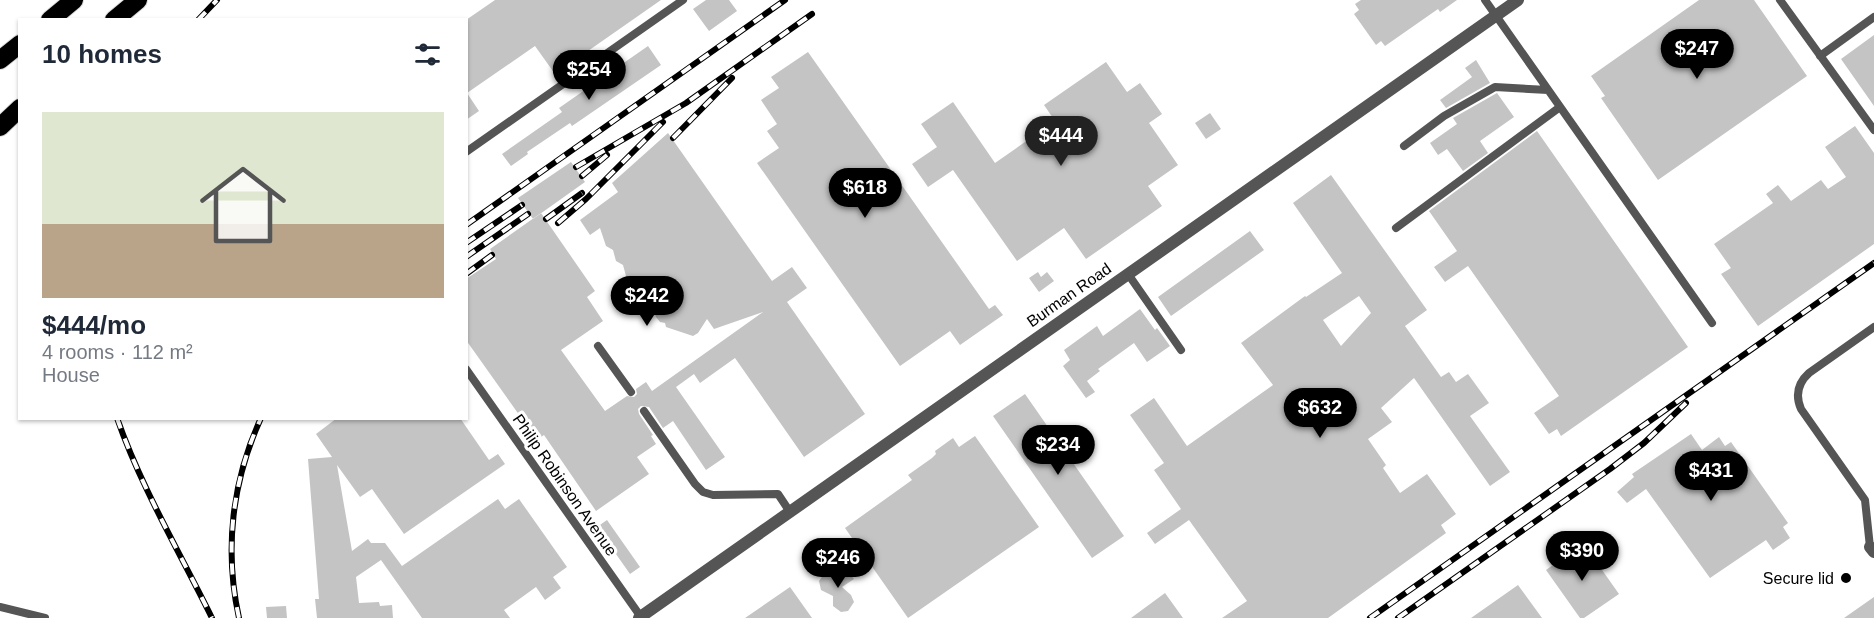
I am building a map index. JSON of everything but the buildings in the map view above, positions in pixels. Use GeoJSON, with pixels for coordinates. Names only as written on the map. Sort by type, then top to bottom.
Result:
{"type":"FeatureCollection","features":[{"type":"Feature","properties":{"kind":"highway"},"geometry":{"type":"LineString","coordinates":[[52,18],[74,0]]}},
{"type":"Feature","properties":{"kind":"highway"},"geometry":{"type":"LineString","coordinates":[[116,18],[138,0]]}},
{"type":"Feature","properties":{"kind":"highway"},"geometry":{"type":"LineString","coordinates":[[0,115],[18,101]]}},
{"type":"Feature","properties":{"kind":"highway"},"geometry":{"type":"LineString","coordinates":[[0,127],[18,110]]}},
{"type":"Feature","properties":{"kind":"street","name":"Burman Road"},"geometry":{"type":"LineString","coordinates":[[640,617],[1518,0]]}},
{"type":"Feature","properties":{"kind":"lane"},"geometry":{"type":"LineString","coordinates":[[468,151],[683,0]]}},
{"type":"Feature","properties":{"kind":"lane"},"geometry":{"type":"LineString","coordinates":[[1485,0],[1712,323]]}},
{"type":"Feature","properties":{"kind":"lane"},"geometry":{"type":"LineString","coordinates":[[1780,0],[1874,130]]}},
{"type":"Feature","properties":{"kind":"lane"},"geometry":{"type":"LineString","coordinates":[[1820,56],[1874,17]]}},
{"type":"Feature","properties":{"kind":"lane"},"geometry":{"type":"LineString","coordinates":[[1404,146],[1444,116],[1495,87],[1548,90]]}},
{"type":"Feature","properties":{"kind":"lane"},"geometry":{"type":"LineString","coordinates":[[1396,228],[1560,107]]}},
{"type":"Feature","properties":{"kind":"lane"},"geometry":{"type":"LineString","coordinates":[[1128,274],[1181,350]]}},
{"type":"Feature","properties":{"kind":"lane"},"geometry":{"type":"LineString","coordinates":[[1872,549],[1864,500],[1801,409],[1797,394],[1804,378],[1809,373],[1874,327]]}},
{"type":"Feature","properties":{"kind":"lane"},"geometry":{"type":"LineString","coordinates":[[598,346],[631,392]]}},
{"type":"Feature","properties":{"kind":"lane","name":"Philip Robinson Avenue"},"geometry":{"type":"LineString","coordinates":[[468,372],[640,617]]}},
{"type":"Feature","properties":{"kind":"lane"},"geometry":{"type":"LineString","coordinates":[[644,411],[703,492],[713,495],[778,494],[790,512]]}},
{"type":"Feature","properties":{"kind":"lane"},"geometry":{"type":"LineString","coordinates":[[0,607],[45,618]]}},
{"type":"Feature","properties":{"kind":"railway"},"geometry":{"type":"LineString","coordinates":[[200,18],[217,0]]}},
{"type":"Feature","properties":{"kind":"railway"},"geometry":{"type":"LineString","coordinates":[[468,224],[785,0]]}},
{"type":"Feature","properties":{"kind":"railway"},"geometry":{"type":"LineString","coordinates":[[576,167],[686,103],[812,14]]}},
{"type":"Feature","properties":{"kind":"railway"},"geometry":{"type":"LineString","coordinates":[[673,138],[732,78]]}},
{"type":"Feature","properties":{"kind":"railway"},"geometry":{"type":"LineString","coordinates":[[558,223],[586,199],[663,122]]}},
{"type":"Feature","properties":{"kind":"railway"},"geometry":{"type":"LineString","coordinates":[[582,176],[607,155]]}},
{"type":"Feature","properties":{"kind":"railway"},"geometry":{"type":"LineString","coordinates":[[546,219],[582,193]]}},
{"type":"Feature","properties":{"kind":"railway"},"geometry":{"type":"LineString","coordinates":[[468,242],[522,205]]}},
{"type":"Feature","properties":{"kind":"railway"},"geometry":{"type":"LineString","coordinates":[[468,256],[528,214]]}},
{"type":"Feature","properties":{"kind":"railway"},"geometry":{"type":"LineString","coordinates":[[468,273],[492,255]]}},
{"type":"Feature","properties":{"kind":"railway"},"geometry":{"type":"LineString","coordinates":[[1370,618],[1874,263]]}},
{"type":"Feature","properties":{"kind":"railway"},"geometry":{"type":"LineString","coordinates":[[1398,618],[1610,469],[1644,443],[1686,403]]}},
{"type":"Feature","properties":{"kind":"railway"},"geometry":{"type":"LineString","coordinates":[[118,420],[137,469],[212,618]]}},
{"type":"Feature","properties":{"kind":"railway"},"geometry":{"type":"LineString","coordinates":[[239,618],[232,567],[234,516],[243,466],[260,420]]}},
{"type":"Feature","properties":{"kind":"place","name":"Secure lid"},"geometry":{"type":"Point","coordinates":[1846,578]}}]}
